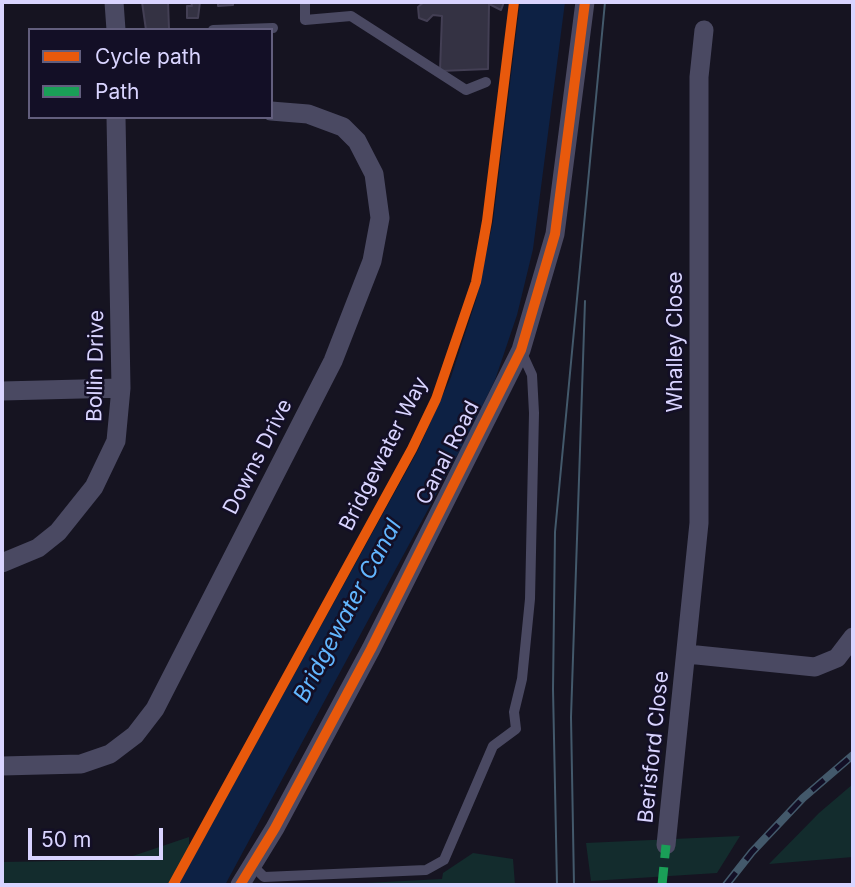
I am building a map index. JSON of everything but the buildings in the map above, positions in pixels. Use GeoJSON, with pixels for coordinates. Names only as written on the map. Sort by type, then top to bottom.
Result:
{"type":"FeatureCollection","features":[{"type":"Feature","properties":{"kind":"street"},"geometry":{"type":"LineString","coordinates":[[114,2],[116,28]]}},
{"type":"Feature","properties":{"kind":"street","name":"Canal Road"},"geometry":{"type":"LineString","coordinates":[[240,885],[371,649],[521,350],[555,234],[585,2]]}},
{"type":"Feature","properties":{"kind":"street","name":"Whalley Close"},"geometry":{"type":"LineString","coordinates":[[687,654],[699,523],[699,77],[704,30]]}},
{"type":"Feature","properties":{"kind":"street","name":"Downs Drive"},"geometry":{"type":"LineString","coordinates":[[2,766],[80,764],[110,754],[135,735],[155,709],[333,360],[372,261],[380,218],[374,174],[357,141],[344,127],[308,114],[273,111]]}},
{"type":"Feature","properties":{"kind":"street","name":"Bollin Drive"},"geometry":{"type":"LineString","coordinates":[[2,563],[47,543],[94,487],[116,441],[121,388],[116,119]]}},
{"type":"Feature","properties":{"kind":"street"},"geometry":{"type":"LineString","coordinates":[[2,391],[121,388]]}},
{"type":"Feature","properties":{"kind":"street"},"geometry":{"type":"LineString","coordinates":[[687,654],[815,667],[837,659],[853,637]]}},
{"type":"Feature","properties":{"kind":"street","name":"Berisford Close"},"geometry":{"type":"LineString","coordinates":[[666,845],[687,654]]}},
{"type":"Feature","properties":{"kind":"lane"},"geometry":{"type":"LineString","coordinates":[[305,2],[306,20],[351,16],[466,90],[486,82]]}},
{"type":"Feature","properties":{"kind":"lane"},"geometry":{"type":"LineString","coordinates":[[252,866],[264,877],[426,870],[444,860],[493,746],[516,729],[514,712],[522,679],[530,599],[534,413],[532,374],[521,350]]}},
{"type":"Feature","properties":{"kind":"green space"},"geometry":{"type":"Polygon","coordinates":[[[853,784],[853,857],[769,864],[819,813],[853,784]]]}},
{"type":"Feature","properties":{"kind":"green space"},"geometry":{"type":"Polygon","coordinates":[[[740,836],[717,873],[591,881],[586,843],[740,836]]]}},
{"type":"Feature","properties":{"kind":"green space"},"geometry":{"type":"Polygon","coordinates":[[[189,837],[189,852],[168,885],[2,885],[2,862],[121,860],[189,837]]]}},
{"type":"Feature","properties":{"kind":"green space"},"geometry":{"type":"Polygon","coordinates":[[[473,853],[513,859],[515,885],[327,885],[442,879],[443,873],[473,853]]]}},
{"type":"Feature","properties":{"kind":"water","name":"Bridgewater Canal"},"geometry":{"type":"Polygon","coordinates":[[[520,2],[565,2],[533,249],[517,315],[495,380],[465,441],[225,885],[178,885],[417,452],[451,377],[476,300],[493,222],[520,2]]]}},
{"type":"Feature","properties":{"kind":"tram line"},"geometry":{"type":"LineString","coordinates":[[557,885],[553,689],[555,532],[605,2]]}},
{"type":"Feature","properties":{"kind":"tram line"},"geometry":{"type":"LineString","coordinates":[[574,885],[571,717],[585,301]]}},
{"type":"Feature","properties":{"kind":"railway"},"geometry":{"type":"LineString","coordinates":[[726,885],[752,852],[803,798],[853,755]]}},
{"type":"Feature","properties":{"kind":"marked path"},"geometry":{"type":"LineString","coordinates":[[662,885],[666,845]]}},
{"type":"Feature","properties":{"kind":"cycle path","name":"Bridgewater Way"},"geometry":{"type":"LineString","coordinates":[[173,885],[412,449],[436,399],[476,282],[487,221],[514,2]]}},
{"type":"Feature","properties":{"kind":"cycle path"},"geometry":{"type":"LineString","coordinates":[[240,885],[275,828],[371,649],[521,350],[555,234],[585,2]]}}]}
